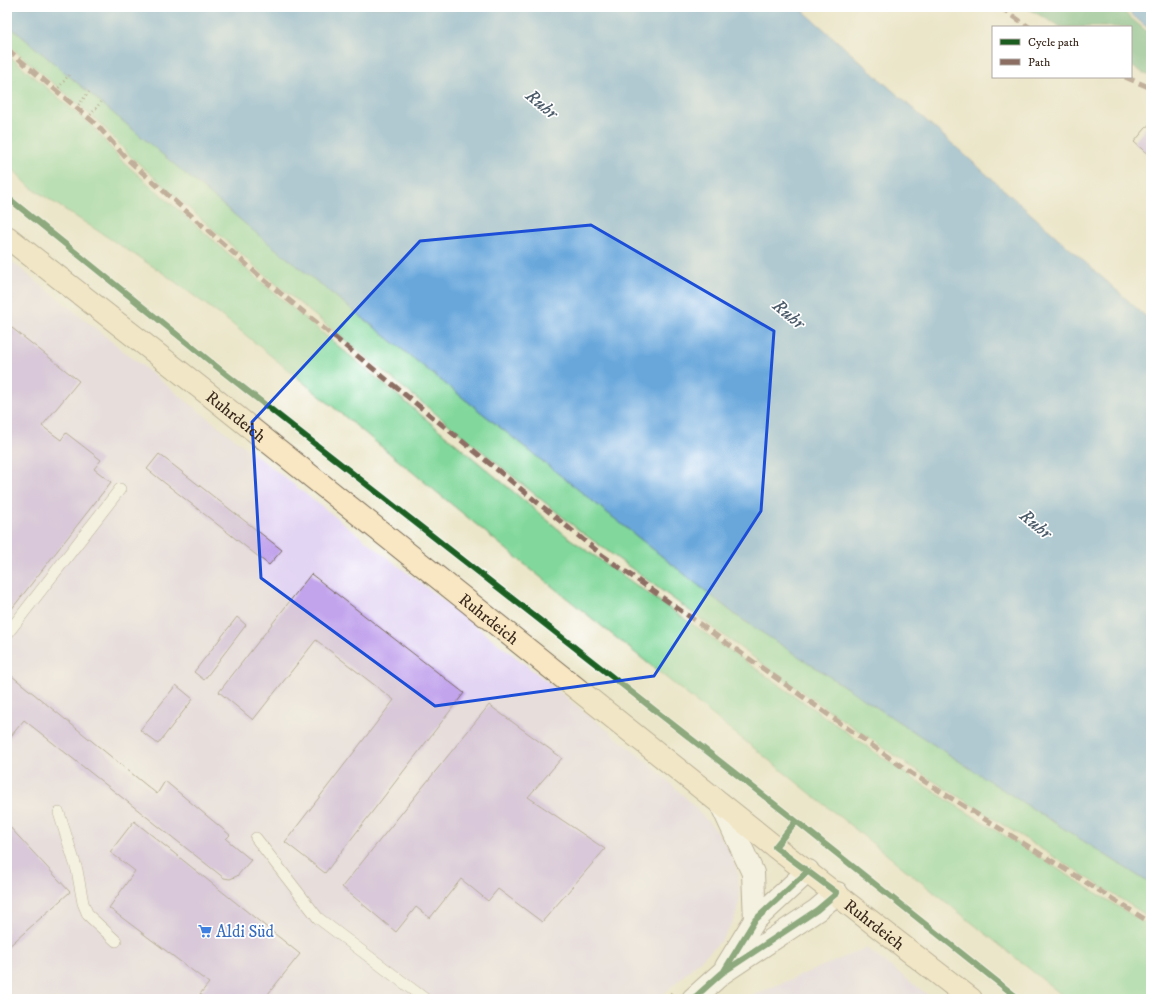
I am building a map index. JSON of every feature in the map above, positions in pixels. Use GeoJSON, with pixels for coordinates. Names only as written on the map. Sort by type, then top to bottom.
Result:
{"type":"FeatureCollection","features":[{"type":"Feature","properties":{"kind":"main road","name":"Ruhrdeich"},"geometry":{"type":"LineString","coordinates":[[7,237],[207,393],[721,804],[971,999]]}},
{"type":"Feature","properties":{"kind":"street"},"geometry":{"type":"LineString","coordinates":[[721,804],[753,873],[755,920]]}},
{"type":"Feature","properties":{"kind":"street"},"geometry":{"type":"LineString","coordinates":[[722,974],[755,920],[808,871]]}},
{"type":"Feature","properties":{"kind":"street"},"geometry":{"type":"LineString","coordinates":[[693,999],[722,974],[817,910],[836,893]]}},
{"type":"Feature","properties":{"kind":"lane"},"geometry":{"type":"LineString","coordinates":[[7,634],[120,489]]}},
{"type":"Feature","properties":{"kind":"lane"},"geometry":{"type":"LineString","coordinates":[[59,813],[77,870],[83,903],[88,915],[116,941]]}},
{"type":"Feature","properties":{"kind":"lane"},"geometry":{"type":"LineString","coordinates":[[256,838],[318,918],[425,999]]}},
{"type":"Feature","properties":{"kind":"path"},"geometry":{"type":"LineString","coordinates":[[56,91],[69,75]]}},
{"type":"Feature","properties":{"kind":"path"},"geometry":{"type":"LineString","coordinates":[[76,108],[89,92]]}},
{"type":"Feature","properties":{"kind":"path"},"geometry":{"type":"LineString","coordinates":[[88,118],[101,102]]}},
{"type":"Feature","properties":{"kind":"highlighted area"},"geometry":{"type":"Polygon","coordinates":[[[591,225],[774,331],[761,511],[654,676],[435,706],[261,578],[252,422],[420,241],[591,225]]]}},
{"type":"Feature","properties":{"kind":"shaded area"},"geometry":{"type":"Polygon","coordinates":[[[7,258],[195,408],[522,662],[647,762],[686,798],[715,829],[730,851],[738,874],[740,898],[735,918],[727,933],[717,945],[658,999],[7,999],[7,258]]]}},
{"type":"Feature","properties":{"kind":"shaded area"},"geometry":{"type":"Polygon","coordinates":[[[866,948],[933,999],[744,999],[866,948]]]}},
{"type":"Feature","properties":{"kind":"green space"},"geometry":{"type":"Polygon","coordinates":[[[1025,7],[1118,7],[1151,35],[1151,77],[1132,67],[1132,26],[1059,26],[1025,7]]]}},
{"type":"Feature","properties":{"kind":"green space"},"geometry":{"type":"Polygon","coordinates":[[[7,24],[261,237],[737,616],[997,786],[1151,884],[1151,918],[913,768],[782,678],[580,531],[265,275],[129,155],[100,123],[7,44],[7,24]]]}},
{"type":"Feature","properties":{"kind":"green space"},"geometry":{"type":"Polygon","coordinates":[[[7,54],[93,127],[121,160],[260,281],[569,538],[912,778],[1151,927],[1151,999],[1067,999],[528,567],[231,323],[163,273],[30,187],[7,163],[7,54]]]}},
{"type":"Feature","properties":{"kind":"water","name":"Ruhr"},"geometry":{"type":"Polygon","coordinates":[[[7,7],[799,7],[1151,321],[1151,884],[997,786],[737,616],[261,237],[7,24],[7,7]]]}},
{"type":"Feature","properties":{"kind":"water"},"geometry":{"type":"Polygon","coordinates":[[[1123,7],[1151,7],[1151,31],[1123,7]]]}},
{"type":"Feature","properties":{"kind":"building"},"geometry":{"type":"Polygon","coordinates":[[[1151,122],[1151,157],[1134,142],[1151,122]]]}},
{"type":"Feature","properties":{"kind":"building"},"geometry":{"type":"Polygon","coordinates":[[[7,324],[79,381],[42,426],[61,440],[66,433],[101,460],[94,469],[111,482],[7,615],[7,324]]]}},
{"type":"Feature","properties":{"kind":"building"},"geometry":{"type":"Polygon","coordinates":[[[159,454],[282,550],[269,565],[147,469],[159,454]]]}},
{"type":"Feature","properties":{"kind":"building"},"geometry":{"type":"Polygon","coordinates":[[[311,574],[464,693],[325,873],[285,842],[394,700],[316,640],[253,720],[219,692],[311,574]]]}},
{"type":"Feature","properties":{"kind":"building"},"geometry":{"type":"Polygon","coordinates":[[[237,617],[246,625],[204,680],[194,672],[237,617]]]}},
{"type":"Feature","properties":{"kind":"building"},"geometry":{"type":"Polygon","coordinates":[[[7,672],[157,794],[165,781],[230,835],[226,839],[251,860],[237,876],[230,879],[224,878],[24,720],[7,741],[7,672]]]}},
{"type":"Feature","properties":{"kind":"building"},"geometry":{"type":"Polygon","coordinates":[[[176,685],[193,699],[158,744],[140,730],[176,685]]]}},
{"type":"Feature","properties":{"kind":"building"},"geometry":{"type":"Polygon","coordinates":[[[489,705],[562,758],[528,797],[605,849],[542,922],[498,889],[488,901],[461,879],[430,918],[416,907],[396,932],[342,887],[489,705]]]}},
{"type":"Feature","properties":{"kind":"building","name":"Aldi Süd"},"geometry":{"type":"Polygon","coordinates":[[[134,821],[300,954],[264,999],[207,999],[200,994],[209,983],[109,908],[135,871],[110,852],[134,821]]]}},
{"type":"Feature","properties":{"kind":"building"},"geometry":{"type":"Polygon","coordinates":[[[7,824],[70,892],[7,948],[7,824]]]}},
{"type":"Feature","properties":{"kind":"marked path"},"geometry":{"type":"LineString","coordinates":[[1000,7],[1028,26]]}},
{"type":"Feature","properties":{"kind":"marked path"},"geometry":{"type":"LineString","coordinates":[[7,49],[97,125],[126,158],[263,279],[602,555],[911,773],[1151,923]]}},
{"type":"Feature","properties":{"kind":"marked path"},"geometry":{"type":"LineString","coordinates":[[1127,78],[1151,88]]}},
{"type":"Feature","properties":{"kind":"cycle path"},"geometry":{"type":"LineString","coordinates":[[7,197],[222,371],[796,821],[775,847],[837,893],[817,910],[722,973],[693,999]]}},
{"type":"Feature","properties":{"kind":"cycle path"},"geometry":{"type":"LineString","coordinates":[[796,821],[1019,999]]}},
{"type":"Feature","properties":{"kind":"cycle path"},"geometry":{"type":"LineString","coordinates":[[724,971],[755,920],[808,871]]}},
{"type":"Feature","properties":{"kind":"place","name":"Aldi Süd"},"geometry":{"type":"Point","coordinates":[205,931]}}]}
